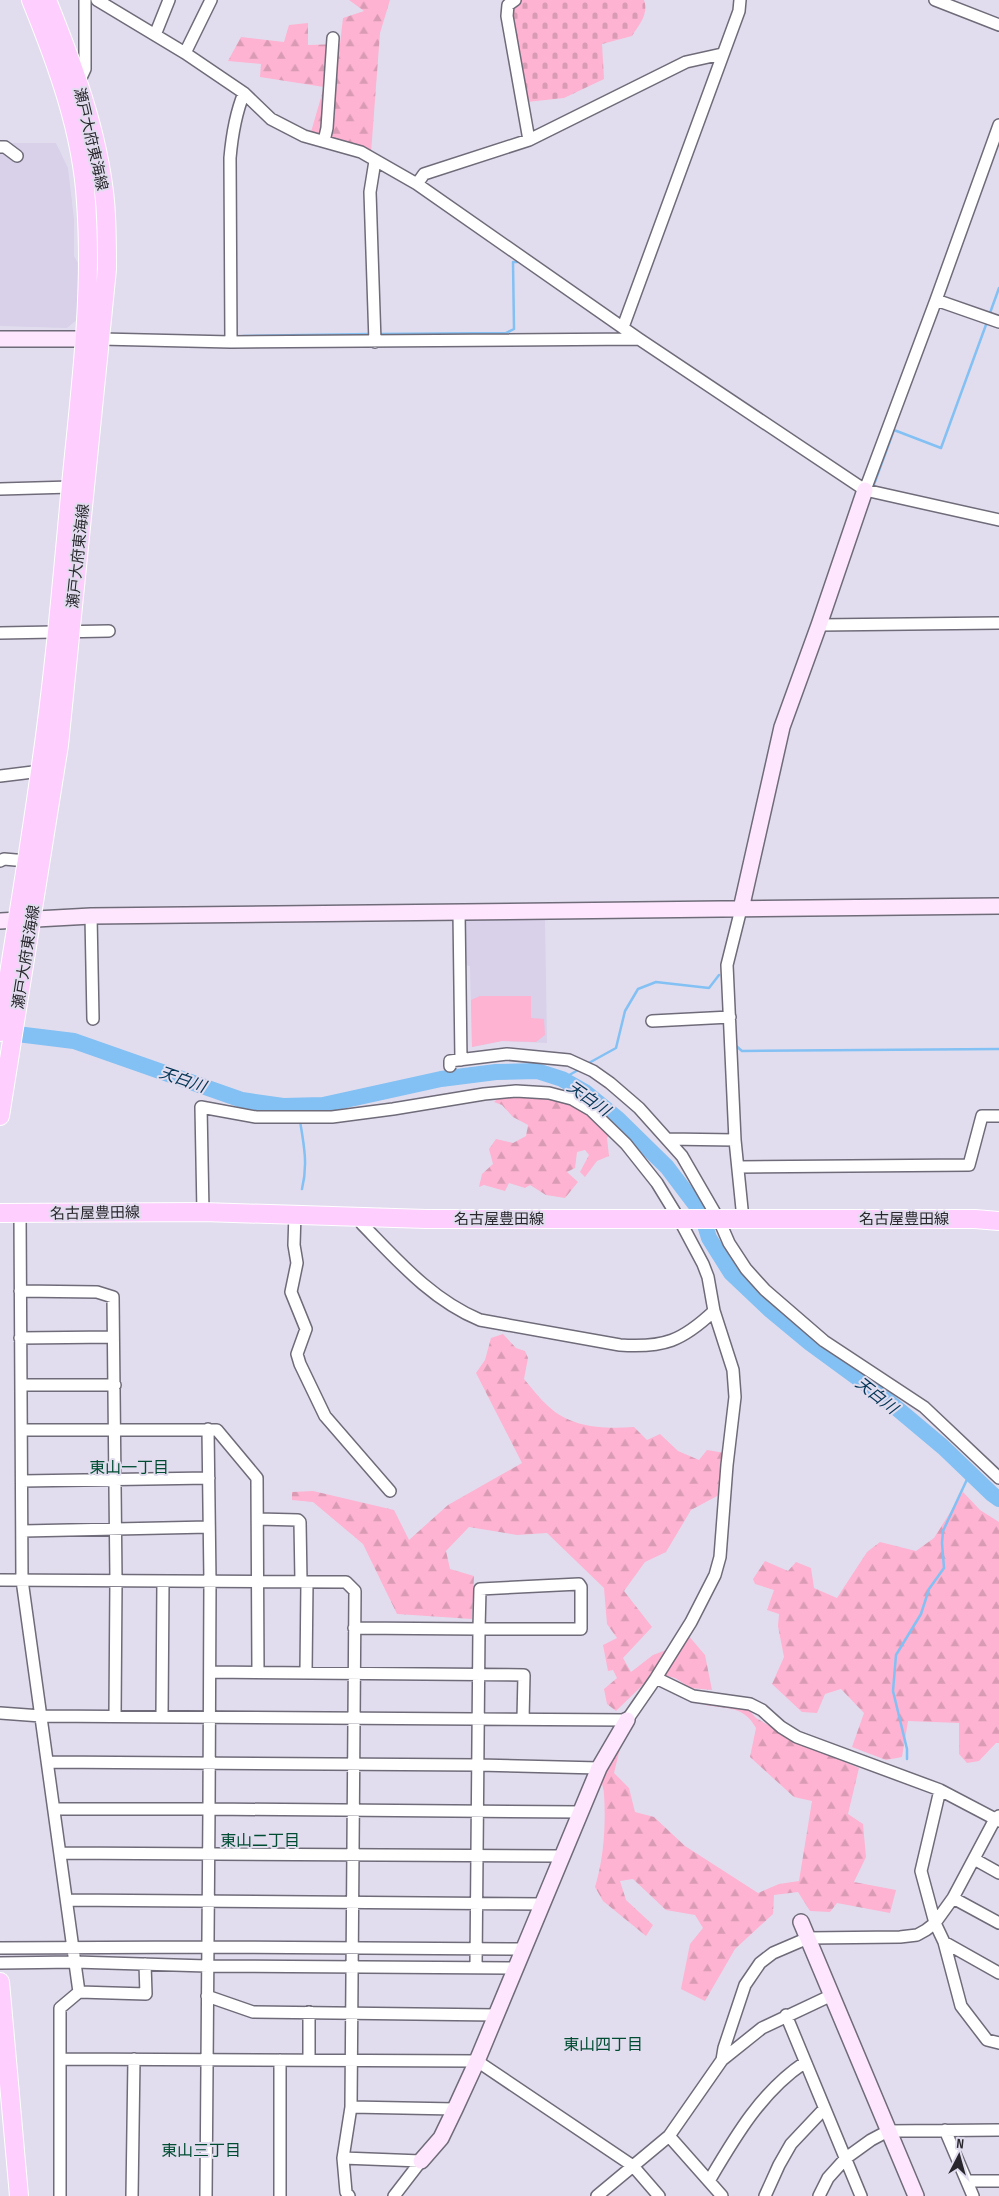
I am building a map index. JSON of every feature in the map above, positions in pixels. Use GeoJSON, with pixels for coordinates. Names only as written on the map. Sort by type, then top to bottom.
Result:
{"type":"FeatureCollection","features":[{"type":"Feature","properties":{"kind":"main road","name":"瀬戸大府東海線"},"geometry":{"type":"LineString","coordinates":[[0,1116],[11,1049],[10,1011],[25,919],[59,745],[71,487],[93,339],[107,269],[105,201],[97,149],[79,82],[44,0]]}},
{"type":"Feature","properties":{"kind":"main road","name":"瀬戸大府東海線"},"geometry":{"type":"LineString","coordinates":[[25,919],[27,861],[40,771],[64,632],[93,339],[84,183],[44,0]]}},
{"type":"Feature","properties":{"kind":"main road","name":"瀬戸大府東海線"},"geometry":{"type":"LineString","coordinates":[[0,1032],[10,1011]]}},
{"type":"Feature","properties":{"kind":"main road","name":"名古屋豊田線"},"geometry":{"type":"LineString","coordinates":[[0,1213],[295,1213],[426,1220],[744,1219],[999,1221]]}},
{"type":"Feature","properties":{"kind":"main road"},"geometry":{"type":"LineString","coordinates":[[0,1982],[19,2196]]}},
{"type":"Feature","properties":{"kind":"main road"},"geometry":{"type":"LineString","coordinates":[[0,2108],[7,2196]]}},
{"type":"Feature","properties":{"kind":"street"},"geometry":{"type":"LineString","coordinates":[[79,82],[85,69],[85,0]]}},
{"type":"Feature","properties":{"kind":"street"},"geometry":{"type":"LineString","coordinates":[[155,35],[169,0]]}},
{"type":"Feature","properties":{"kind":"street"},"geometry":{"type":"LineString","coordinates":[[185,53],[211,0]]}},
{"type":"Feature","properties":{"kind":"street"},"geometry":{"type":"LineString","coordinates":[[515,0],[508,5],[507,16],[529,140]]}},
{"type":"Feature","properties":{"kind":"street"},"geometry":{"type":"LineString","coordinates":[[623,327],[739,10],[740,0]]}},
{"type":"Feature","properties":{"kind":"street"},"geometry":{"type":"LineString","coordinates":[[935,0],[999,25]]}},
{"type":"Feature","properties":{"kind":"street"},"geometry":{"type":"LineString","coordinates":[[103,2],[185,53],[244,93],[271,119],[304,136],[361,152],[417,184],[639,339],[865,490],[999,520]]}},
{"type":"Feature","properties":{"kind":"street"},"geometry":{"type":"LineString","coordinates":[[324,141],[327,128],[333,38]]}},
{"type":"Feature","properties":{"kind":"street"},"geometry":{"type":"LineString","coordinates":[[417,184],[424,174],[529,140],[686,62],[722,54]]}},
{"type":"Feature","properties":{"kind":"street"},"geometry":{"type":"LineString","coordinates":[[231,342],[230,158],[233,130],[244,93]]}},
{"type":"Feature","properties":{"kind":"street"},"geometry":{"type":"LineString","coordinates":[[744,1219],[735,1140],[727,965],[782,727],[820,625],[865,490],[999,125]]}},
{"type":"Feature","properties":{"kind":"street"},"geometry":{"type":"LineString","coordinates":[[0,147],[5,147],[17,156]]}},
{"type":"Feature","properties":{"kind":"street"},"geometry":{"type":"LineString","coordinates":[[375,160],[370,192],[375,342]]}},
{"type":"Feature","properties":{"kind":"street"},"geometry":{"type":"LineString","coordinates":[[936,300],[999,322]]}},
{"type":"Feature","properties":{"kind":"street"},"geometry":{"type":"LineString","coordinates":[[0,339],[231,342],[639,339]]}},
{"type":"Feature","properties":{"kind":"street"},"geometry":{"type":"LineString","coordinates":[[0,489],[71,487]]}},
{"type":"Feature","properties":{"kind":"street"},"geometry":{"type":"LineString","coordinates":[[820,625],[999,623]]}},
{"type":"Feature","properties":{"kind":"street"},"geometry":{"type":"LineString","coordinates":[[0,633],[109,631]]}},
{"type":"Feature","properties":{"kind":"street"},"geometry":{"type":"LineString","coordinates":[[0,776],[40,771]]}},
{"type":"Feature","properties":{"kind":"street"},"geometry":{"type":"LineString","coordinates":[[0,861],[4,859],[27,861]]}},
{"type":"Feature","properties":{"kind":"street"},"geometry":{"type":"LineString","coordinates":[[0,921],[91,916],[999,906]]}},
{"type":"Feature","properties":{"kind":"street"},"geometry":{"type":"LineString","coordinates":[[460,912],[461,1060]]}},
{"type":"Feature","properties":{"kind":"street"},"geometry":{"type":"LineString","coordinates":[[91,916],[93,1019]]}},
{"type":"Feature","properties":{"kind":"street"},"geometry":{"type":"LineString","coordinates":[[652,1021],[730,1017]]}},
{"type":"Feature","properties":{"kind":"street"},"geometry":{"type":"LineString","coordinates":[[450,1066],[450,1062],[507,1054],[574,1062],[593,1071],[625,1096],[667,1139],[691,1168],[728,1243],[765,1290],[824,1341],[924,1407],[999,1478]]}},
{"type":"Feature","properties":{"kind":"street"},"geometry":{"type":"LineString","coordinates":[[203,1212],[201,1107],[256,1117],[332,1117],[484,1094],[534,1091],[572,1099],[591,1110],[626,1144],[657,1183],[682,1219],[703,1264],[713,1297],[714,1311],[733,1370],[735,1383],[720,1557],[715,1575],[703,1601],[656,1678],[627,1720],[599,1768],[477,2061],[441,2138],[394,2196]]}},
{"type":"Feature","properties":{"kind":"street"},"geometry":{"type":"LineString","coordinates":[[739,1166],[970,1165],[982,1116],[999,1116]]}},
{"type":"Feature","properties":{"kind":"street"},"geometry":{"type":"LineString","coordinates":[[667,1139],[735,1140]]}},
{"type":"Feature","properties":{"kind":"street"},"geometry":{"type":"LineString","coordinates":[[295,1213],[294,1245],[297,1263],[291,1292],[306,1329],[298,1350],[300,1364],[325,1416],[390,1491]]}},
{"type":"Feature","properties":{"kind":"street"},"geometry":{"type":"LineString","coordinates":[[20,1214],[22,1580],[79,1992]]}},
{"type":"Feature","properties":{"kind":"street"},"geometry":{"type":"LineString","coordinates":[[361,1218],[362,1224],[418,1281],[460,1312],[480,1320],[620,1345],[644,1347],[678,1338],[693,1330],[714,1311]]}},
{"type":"Feature","properties":{"kind":"street"},"geometry":{"type":"LineString","coordinates":[[20,1291],[97,1292],[113,1297],[116,1529],[115,1716]]}},
{"type":"Feature","properties":{"kind":"street"},"geometry":{"type":"LineString","coordinates":[[20,1338],[113,1336]]}},
{"type":"Feature","properties":{"kind":"street"},"geometry":{"type":"LineString","coordinates":[[20,1385],[114,1385]]}},
{"type":"Feature","properties":{"kind":"street"},"geometry":{"type":"LineString","coordinates":[[206,2196],[210,1717],[208,1429]]}},
{"type":"Feature","properties":{"kind":"street"},"geometry":{"type":"LineString","coordinates":[[22,1430],[217,1430],[257,1478],[258,1672]]}},
{"type":"Feature","properties":{"kind":"street"},"geometry":{"type":"LineString","coordinates":[[22,1481],[209,1478]]}},
{"type":"Feature","properties":{"kind":"street"},"geometry":{"type":"LineString","coordinates":[[258,1519],[298,1520],[300,1522],[304,1581],[306,1672]]}},
{"type":"Feature","properties":{"kind":"street"},"geometry":{"type":"LineString","coordinates":[[23,1531],[209,1528]]}},
{"type":"Feature","properties":{"kind":"street"},"geometry":{"type":"LineString","coordinates":[[0,1580],[346,1582],[355,1591],[351,2107],[343,2158],[346,2192],[350,2196]]}},
{"type":"Feature","properties":{"kind":"street"},"geometry":{"type":"LineString","coordinates":[[162,1716],[163,1581]]}},
{"type":"Feature","properties":{"kind":"street"},"geometry":{"type":"LineString","coordinates":[[354,1628],[479,1629],[581,1629],[581,1587],[579,1584],[480,1589],[479,1629],[478,1674],[476,1967]]}},
{"type":"Feature","properties":{"kind":"street"},"geometry":{"type":"LineString","coordinates":[[210,1672],[524,1676],[523,1719]]}},
{"type":"Feature","properties":{"kind":"street"},"geometry":{"type":"LineString","coordinates":[[656,1678],[693,1696],[750,1704],[762,1710],[781,1727],[797,1737],[940,1790],[998,1818],[953,1898],[935,1922],[917,1935],[808,1938],[773,1953],[760,1963],[745,1985],[724,2048],[722,2060]]}},
{"type":"Feature","properties":{"kind":"street"},"geometry":{"type":"LineString","coordinates":[[0,1713],[41,1716],[627,1720]]}},
{"type":"Feature","properties":{"kind":"street"},"geometry":{"type":"LineString","coordinates":[[48,1762],[478,1765],[599,1768]]}},
{"type":"Feature","properties":{"kind":"street"},"geometry":{"type":"LineString","coordinates":[[940,1790],[921,1871],[935,1922],[944,1942],[961,2006],[987,2040],[999,2043]]}},
{"type":"Feature","properties":{"kind":"street"},"geometry":{"type":"LineString","coordinates":[[55,1809],[580,1812]]}},
{"type":"Feature","properties":{"kind":"street"},"geometry":{"type":"LineString","coordinates":[[61,1854],[557,1856],[561,1858]]}},
{"type":"Feature","properties":{"kind":"street"},"geometry":{"type":"LineString","coordinates":[[974,1859],[999,1873]]}},
{"type":"Feature","properties":{"kind":"street"},"geometry":{"type":"LineString","coordinates":[[953,1898],[999,1923]]}},
{"type":"Feature","properties":{"kind":"street"},"geometry":{"type":"LineString","coordinates":[[67,1900],[542,1904]]}},
{"type":"Feature","properties":{"kind":"street"},"geometry":{"type":"LineString","coordinates":[[801,1922],[916,2196]]}},
{"type":"Feature","properties":{"kind":"street"},"geometry":{"type":"LineString","coordinates":[[944,1942],[999,1973]]}},
{"type":"Feature","properties":{"kind":"street"},"geometry":{"type":"LineString","coordinates":[[0,1948],[207,1946],[523,1949]]}},
{"type":"Feature","properties":{"kind":"street"},"geometry":{"type":"LineString","coordinates":[[0,1963],[75,1962],[207,1966],[516,1968]]}},
{"type":"Feature","properties":{"kind":"street"},"geometry":{"type":"LineString","coordinates":[[60,2196],[60,2008],[79,1992],[146,1994],[145,1964]]}},
{"type":"Feature","properties":{"kind":"street"},"geometry":{"type":"LineString","coordinates":[[597,2196],[669,2136],[722,2060],[762,2028],[786,2015],[832,1995]]}},
{"type":"Feature","properties":{"kind":"street"},"geometry":{"type":"LineString","coordinates":[[207,1996],[253,2012],[496,2015]]}},
{"type":"Feature","properties":{"kind":"street"},"geometry":{"type":"LineString","coordinates":[[308,2060],[309,2012]]}},
{"type":"Feature","properties":{"kind":"street"},"geometry":{"type":"LineString","coordinates":[[786,2015],[804,2063],[861,2196]]}},
{"type":"Feature","properties":{"kind":"street"},"geometry":{"type":"LineString","coordinates":[[61,2059],[477,2061],[633,2166],[659,2196]]}},
{"type":"Feature","properties":{"kind":"street"},"geometry":{"type":"LineString","coordinates":[[132,2196],[134,2059]]}},
{"type":"Feature","properties":{"kind":"street"},"geometry":{"type":"LineString","coordinates":[[280,2060],[280,2196]]}},
{"type":"Feature","properties":{"kind":"street"},"geometry":{"type":"LineString","coordinates":[[709,2181],[738,2131],[756,2107],[778,2084],[804,2063]]}},
{"type":"Feature","properties":{"kind":"street"},"geometry":{"type":"LineString","coordinates":[[351,2107],[455,2109]]}},
{"type":"Feature","properties":{"kind":"street"},"geometry":{"type":"LineString","coordinates":[[766,2196],[790,2144],[824,2109]]}},
{"type":"Feature","properties":{"kind":"street"},"geometry":{"type":"LineString","coordinates":[[945,2130],[973,2196]]}},
{"type":"Feature","properties":{"kind":"street"},"geometry":{"type":"LineString","coordinates":[[819,2196],[828,2178],[846,2158],[871,2140],[888,2131],[999,2130]]}},
{"type":"Feature","properties":{"kind":"street"},"geometry":{"type":"LineString","coordinates":[[669,2136],[722,2196]]}},
{"type":"Feature","properties":{"kind":"street"},"geometry":{"type":"LineString","coordinates":[[343,2158],[421,2161]]}},
{"type":"Feature","properties":{"kind":"street"},"geometry":{"type":"LineString","coordinates":[[967,2181],[999,2181]]}},
{"type":"Feature","properties":{"kind":"shaded area"},"geometry":{"type":"Polygon","coordinates":[[[0,143],[56,143],[68,168],[74,219],[74,256],[81,268],[80,317],[67,328],[0,326],[0,143]]]}},
{"type":"Feature","properties":{"kind":"shaded area"},"geometry":{"type":"Polygon","coordinates":[[[464,919],[545,919],[547,1043],[502,1041],[472,1047],[470,966],[465,965],[464,919]]]}},
{"type":"Feature","properties":{"kind":"green space"},"geometry":{"type":"Polygon","coordinates":[[[349,0],[390,0],[380,33],[371,153],[311,132],[324,87],[260,77],[261,64],[228,61],[241,37],[284,42],[289,25],[308,23],[308,45],[340,44],[343,18],[364,11],[349,0]]]}},
{"type":"Feature","properties":{"kind":"green space"},"geometry":{"type":"Polygon","coordinates":[[[522,0],[644,0],[645,10],[632,36],[602,44],[604,79],[564,98],[527,102],[512,10],[522,0]]]}},
{"type":"Feature","properties":{"kind":"green space"},"geometry":{"type":"Polygon","coordinates":[[[480,996],[531,996],[531,1018],[544,1019],[545,1035],[536,1042],[502,1041],[472,1047],[471,1000],[480,996]]]}},
{"type":"Feature","properties":{"kind":"green space"},"geometry":{"type":"Polygon","coordinates":[[[533,1095],[572,1101],[612,1131],[607,1138],[609,1156],[597,1161],[585,1177],[580,1172],[589,1155],[585,1150],[577,1152],[575,1168],[567,1172],[578,1182],[565,1198],[546,1195],[530,1185],[525,1188],[509,1183],[505,1191],[484,1185],[479,1187],[482,1174],[493,1164],[489,1149],[496,1139],[513,1143],[526,1136],[528,1125],[513,1117],[502,1105],[494,1102],[497,1099],[533,1095]]]}},
{"type":"Feature","properties":{"kind":"green space"},"geometry":{"type":"Polygon","coordinates":[[[503,1334],[516,1348],[525,1351],[528,1358],[524,1379],[548,1406],[567,1419],[588,1426],[634,1427],[647,1440],[660,1434],[678,1451],[699,1460],[707,1450],[725,1453],[719,1495],[691,1510],[666,1552],[645,1562],[624,1591],[652,1627],[623,1658],[631,1672],[653,1655],[666,1650],[675,1656],[688,1635],[705,1655],[712,1690],[691,1688],[675,1678],[655,1673],[616,1711],[607,1704],[604,1689],[617,1678],[613,1670],[608,1671],[603,1645],[617,1638],[607,1624],[604,1588],[547,1533],[517,1535],[469,1527],[446,1551],[450,1569],[474,1576],[472,1619],[397,1614],[363,1544],[313,1502],[292,1500],[292,1492],[313,1491],[394,1510],[409,1540],[448,1505],[522,1463],[476,1373],[485,1360],[491,1338],[503,1334]]]}},
{"type":"Feature","properties":{"kind":"green space"},"geometry":{"type":"Polygon","coordinates":[[[963,1492],[980,1510],[999,1522],[999,1743],[996,1743],[979,1761],[967,1763],[959,1754],[959,1723],[908,1721],[902,1757],[886,1760],[852,1747],[864,1713],[841,1689],[825,1694],[817,1713],[802,1712],[772,1684],[784,1657],[778,1626],[779,1614],[767,1610],[774,1590],[755,1584],[753,1579],[765,1561],[788,1571],[796,1562],[811,1568],[814,1588],[837,1598],[867,1552],[880,1542],[916,1551],[934,1538],[963,1492]]]}},
{"type":"Feature","properties":{"kind":"green space"},"geometry":{"type":"Polygon","coordinates":[[[706,1702],[746,1707],[756,1718],[800,1743],[859,1768],[848,1814],[863,1824],[866,1857],[854,1882],[896,1890],[890,1913],[837,1903],[830,1912],[810,1911],[798,1892],[774,1895],[773,1914],[735,1949],[705,2001],[681,1989],[690,1944],[703,1928],[695,1915],[666,1910],[633,1879],[620,1881],[626,1900],[653,1925],[646,1936],[603,1901],[595,1887],[604,1841],[605,1805],[602,1777],[618,1743],[620,1748],[614,1773],[629,1788],[635,1812],[654,1817],[685,1846],[758,1893],[779,1884],[799,1881],[812,1801],[794,1797],[750,1757],[756,1728],[746,1716],[741,1712],[728,1708],[705,1705],[706,1702]]]}},
{"type":"Feature","properties":{"kind":"waterway"},"geometry":{"type":"LineString","coordinates":[[378,334],[506,333],[514,329],[513,262],[517,262]]}},
{"type":"Feature","properties":{"kind":"waterway"},"geometry":{"type":"LineString","coordinates":[[990,313],[999,288]]}},
{"type":"Feature","properties":{"kind":"waterway"},"geometry":{"type":"LineString","coordinates":[[873,487],[894,430],[941,448],[987,322]]}},
{"type":"Feature","properties":{"kind":"waterway"},"geometry":{"type":"LineString","coordinates":[[243,336],[370,334]]}},
{"type":"Feature","properties":{"kind":"waterway"},"geometry":{"type":"LineString","coordinates":[[587,1064],[616,1048],[625,1011],[638,989],[656,982],[709,988],[719,975]]}},
{"type":"Feature","properties":{"kind":"waterway","name":"天白川"},"geometry":{"type":"LineString","coordinates":[[0,1032],[74,1041],[242,1100],[283,1106],[323,1105],[441,1079],[496,1072],[537,1071],[562,1079],[585,1092],[618,1119],[667,1167],[701,1212],[709,1238],[731,1273],[769,1309],[810,1343],[881,1395],[943,1447],[999,1499]]}},
{"type":"Feature","properties":{"kind":"waterway"},"geometry":{"type":"LineString","coordinates":[[735,1045],[742,1051],[999,1049]]}},
{"type":"Feature","properties":{"kind":"waterway"},"geometry":{"type":"LineString","coordinates":[[562,1079],[580,1069]]}},
{"type":"Feature","properties":{"kind":"waterway","name":"天白川"},"geometry":{"type":"LineString","coordinates":[[299,1105],[299,1113]]}},
{"type":"Feature","properties":{"kind":"waterway"},"geometry":{"type":"LineString","coordinates":[[300,1121],[305,1163],[302,1189]]}},
{"type":"Feature","properties":{"kind":"waterway"},"geometry":{"type":"LineString","coordinates":[[907,1759],[907,1749],[893,1691],[896,1655],[921,1614],[929,1589],[944,1568],[943,1531],[970,1473]]}},
{"type":"Feature","properties":{"kind":"district","name":"東山一丁目"},"geometry":{"type":"Point","coordinates":[129,1467]}},
{"type":"Feature","properties":{"kind":"district","name":"東山二丁目"},"geometry":{"type":"Point","coordinates":[260,1840]}},
{"type":"Feature","properties":{"kind":"district","name":"東山四丁目"},"geometry":{"type":"Point","coordinates":[603,2044]}},
{"type":"Feature","properties":{"kind":"district","name":"東山三丁目"},"geometry":{"type":"Point","coordinates":[201,2150]}}]}
